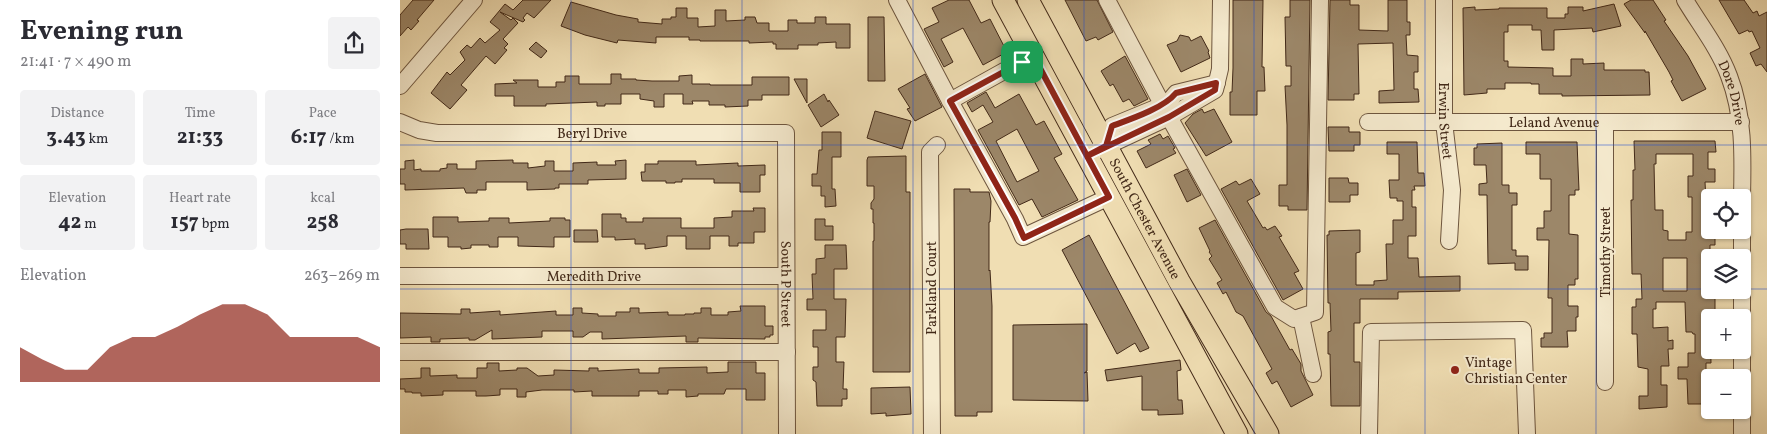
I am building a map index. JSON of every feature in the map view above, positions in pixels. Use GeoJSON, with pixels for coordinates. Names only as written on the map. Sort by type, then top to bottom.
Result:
{"type":"FeatureCollection","features":[{"type":"Feature","properties":{"kind":"main road","name":"South Chester Avenue"},"geometry":{"type":"LineString","coordinates":[[1003,0],[1237,434]]}},
{"type":"Feature","properties":{"kind":"main road","name":"South Chester Avenue"},"geometry":{"type":"LineString","coordinates":[[1028,0],[1179,280],[1268,434]]}},
{"type":"Feature","properties":{"kind":"street"},"geometry":{"type":"LineString","coordinates":[[400,86],[474,0]]}},
{"type":"Feature","properties":{"kind":"street"},"geometry":{"type":"LineString","coordinates":[[897,0],[1024,238],[1109,197]]}},
{"type":"Feature","properties":{"kind":"street"},"geometry":{"type":"LineString","coordinates":[[1107,0],[1166,111],[1275,307],[1294,319],[1315,312],[1320,0]]}},
{"type":"Feature","properties":{"kind":"street"},"geometry":{"type":"LineString","coordinates":[[1087,156],[1166,111],[1215,90],[1220,69],[1221,0]]}},
{"type":"Feature","properties":{"kind":"street","name":"Erwin Street"},"geometry":{"type":"LineString","coordinates":[[1444,0],[1444,122],[1452,190],[1449,241]]}},
{"type":"Feature","properties":{"kind":"street","name":"Dore Drive"},"geometry":{"type":"LineString","coordinates":[[1685,0],[1719,54],[1735,95],[1741,122],[1742,189]]}},
{"type":"Feature","properties":{"kind":"street"},"geometry":{"type":"LineString","coordinates":[[950,101],[1034,57]]}},
{"type":"Feature","properties":{"kind":"street","name":"Beryl Drive"},"geometry":{"type":"LineString","coordinates":[[400,122],[419,130],[437,133],[786,133]]}},
{"type":"Feature","properties":{"kind":"street","name":"Leland Avenue"},"geometry":{"type":"LineString","coordinates":[[1368,122],[1741,122]]}},
{"type":"Feature","properties":{"kind":"street","name":"Timothy Street"},"geometry":{"type":"LineString","coordinates":[[1605,122],[1605,382]]}},
{"type":"Feature","properties":{"kind":"street","name":"South P Street"},"geometry":{"type":"LineString","coordinates":[[786,133],[787,434]]}},
{"type":"Feature","properties":{"kind":"street","name":"Parkland Court"},"geometry":{"type":"LineString","coordinates":[[932,434],[930,152],[937,145]]}},
{"type":"Feature","properties":{"kind":"street","name":"Meredith Drive"},"geometry":{"type":"LineString","coordinates":[[400,276],[786,276]]}},
{"type":"Feature","properties":{"kind":"street"},"geometry":{"type":"LineString","coordinates":[[1301,317],[1313,374]]}},
{"type":"Feature","properties":{"kind":"street"},"geometry":{"type":"LineString","coordinates":[[1369,434],[1372,332],[1523,330],[1527,434]]}},
{"type":"Feature","properties":{"kind":"street"},"geometry":{"type":"LineString","coordinates":[[400,352],[787,352]]}},
{"type":"Feature","properties":{"kind":"street"},"geometry":{"type":"LineString","coordinates":[[1742,419],[1742,434]]}},
{"type":"Feature","properties":{"kind":"building"},"geometry":{"type":"Polygon","coordinates":[[[413,0],[434,0],[411,30],[408,27],[400,36],[400,15],[413,0]]]}},
{"type":"Feature","properties":{"kind":"building"},"geometry":{"type":"Polygon","coordinates":[[[523,0],[551,0],[534,18],[527,13],[523,18],[525,20],[523,22],[500,12],[511,20],[513,18],[518,23],[503,39],[508,44],[504,48],[507,50],[495,64],[486,56],[461,85],[467,90],[450,109],[431,93],[447,72],[450,75],[465,60],[460,52],[467,45],[471,48],[480,38],[485,43],[500,30],[490,22],[505,4],[513,10],[523,0]]]}},
{"type":"Feature","properties":{"kind":"building"},"geometry":{"type":"Polygon","coordinates":[[[949,0],[969,0],[981,23],[990,19],[1007,52],[983,65],[963,28],[941,39],[953,62],[944,67],[924,29],[939,22],[932,8],[949,0]]]}},
{"type":"Feature","properties":{"kind":"building"},"geometry":{"type":"Polygon","coordinates":[[[1065,0],[1097,0],[1113,32],[1098,40],[1096,37],[1086,41],[1065,0]]]}},
{"type":"Feature","properties":{"kind":"building"},"geometry":{"type":"Polygon","coordinates":[[[1233,0],[1263,0],[1262,67],[1264,67],[1265,91],[1257,91],[1257,115],[1230,115],[1233,68],[1233,0]]]}},
{"type":"Feature","properties":{"kind":"building"},"geometry":{"type":"Polygon","coordinates":[[[1290,0],[1310,0],[1307,210],[1288,210],[1288,206],[1279,206],[1279,185],[1287,185],[1285,86],[1291,86],[1291,66],[1286,66],[1285,17],[1290,17],[1290,0]]]}},
{"type":"Feature","properties":{"kind":"building"},"geometry":{"type":"Polygon","coordinates":[[[1330,0],[1350,0],[1350,5],[1359,5],[1359,30],[1388,31],[1388,0],[1407,0],[1407,22],[1410,22],[1410,35],[1406,35],[1407,55],[1418,56],[1418,72],[1414,72],[1414,89],[1418,89],[1419,102],[1379,103],[1379,91],[1394,90],[1393,43],[1358,44],[1359,94],[1354,94],[1354,100],[1328,100],[1330,0]]]}},
{"type":"Feature","properties":{"kind":"building"},"geometry":{"type":"Polygon","coordinates":[[[1631,0],[1653,0],[1706,89],[1682,101],[1671,81],[1673,80],[1669,72],[1645,31],[1645,33],[1624,4],[1631,0]]]}},
{"type":"Feature","properties":{"kind":"building"},"geometry":{"type":"Polygon","coordinates":[[[1719,0],[1744,0],[1753,13],[1757,11],[1759,16],[1767,12],[1767,72],[1761,64],[1756,66],[1750,53],[1760,48],[1752,31],[1749,32],[1748,30],[1739,34],[1719,0]]]}},
{"type":"Feature","properties":{"kind":"building"},"geometry":{"type":"Polygon","coordinates":[[[571,2],[616,15],[638,19],[638,22],[662,24],[662,19],[676,17],[676,8],[687,8],[687,18],[698,18],[698,27],[715,26],[715,10],[726,10],[726,21],[745,20],[745,17],[755,17],[757,23],[769,23],[769,31],[788,31],[788,20],[797,20],[797,23],[815,23],[815,17],[826,17],[826,24],[850,24],[850,48],[836,48],[836,42],[818,43],[818,45],[798,45],[798,49],[776,49],[776,44],[773,44],[773,42],[700,41],[689,40],[689,37],[656,37],[656,43],[618,40],[617,43],[585,35],[561,26],[571,2]]]}},
{"type":"Feature","properties":{"kind":"building"},"geometry":{"type":"Polygon","coordinates":[[[1614,4],[1621,26],[1593,32],[1592,28],[1554,30],[1554,50],[1542,50],[1541,30],[1532,30],[1532,25],[1508,25],[1508,32],[1504,32],[1504,61],[1508,61],[1508,67],[1553,68],[1553,76],[1571,76],[1571,59],[1583,59],[1583,64],[1604,63],[1604,70],[1645,70],[1645,72],[1649,72],[1650,95],[1562,96],[1562,94],[1539,94],[1539,84],[1505,83],[1505,89],[1487,89],[1487,93],[1464,95],[1463,8],[1475,7],[1475,10],[1547,8],[1547,18],[1565,18],[1565,14],[1568,14],[1568,7],[1583,7],[1583,11],[1614,4]]]}},
{"type":"Feature","properties":{"kind":"building"},"geometry":{"type":"Polygon","coordinates":[[[868,17],[884,17],[885,81],[868,81],[868,17]]]}},
{"type":"Feature","properties":{"kind":"building"},"geometry":{"type":"Polygon","coordinates":[[[1180,35],[1189,37],[1191,41],[1201,36],[1209,51],[1210,58],[1181,72],[1167,45],[1177,41],[1180,35]]]}},
{"type":"Feature","properties":{"kind":"building"},"geometry":{"type":"Polygon","coordinates":[[[536,42],[547,51],[541,58],[529,49],[536,42]]]}},
{"type":"Feature","properties":{"kind":"building"},"geometry":{"type":"Polygon","coordinates":[[[1125,56],[1148,99],[1134,106],[1129,99],[1123,102],[1113,84],[1110,86],[1101,71],[1125,56]]]}},
{"type":"Feature","properties":{"kind":"building"},"geometry":{"type":"Polygon","coordinates":[[[611,74],[621,74],[621,79],[652,81],[679,81],[679,76],[692,75],[692,84],[710,85],[752,85],[752,77],[789,77],[789,95],[762,95],[762,100],[748,100],[748,106],[725,107],[725,105],[709,105],[709,101],[692,101],[693,104],[683,104],[683,94],[664,94],[664,107],[654,107],[654,101],[640,99],[640,94],[621,94],[621,104],[605,104],[605,106],[597,106],[597,102],[546,104],[546,106],[514,106],[514,96],[495,96],[495,84],[517,83],[513,80],[538,80],[538,87],[556,87],[556,82],[565,82],[565,76],[579,76],[579,84],[611,84],[611,74]]]}},
{"type":"Feature","properties":{"kind":"building"},"geometry":{"type":"Polygon","coordinates":[[[925,74],[942,107],[915,121],[907,109],[910,108],[898,89],[925,74]]]}},
{"type":"Feature","properties":{"kind":"building"},"geometry":{"type":"Polygon","coordinates":[[[794,79],[807,79],[807,103],[794,79]]]}},
{"type":"Feature","properties":{"kind":"building"},"geometry":{"type":"Polygon","coordinates":[[[986,92],[995,108],[1019,94],[1036,125],[1044,121],[1062,154],[1054,158],[1078,200],[1042,217],[1032,199],[1019,205],[978,130],[993,122],[983,105],[972,112],[967,103],[986,92]],[[1017,129],[996,141],[1017,182],[1039,171],[1017,129]]]}},
{"type":"Feature","properties":{"kind":"building"},"geometry":{"type":"Polygon","coordinates":[[[824,94],[839,115],[821,127],[808,105],[824,94]]]}},
{"type":"Feature","properties":{"kind":"building"},"geometry":{"type":"Polygon","coordinates":[[[1202,109],[1204,113],[1214,109],[1232,142],[1206,156],[1185,123],[1193,114],[1202,109]]]}},
{"type":"Feature","properties":{"kind":"building"},"geometry":{"type":"Polygon","coordinates":[[[875,111],[911,121],[902,149],[867,138],[875,111]]]}},
{"type":"Feature","properties":{"kind":"building"},"geometry":{"type":"Polygon","coordinates":[[[1328,127],[1349,127],[1349,132],[1360,132],[1360,145],[1354,145],[1354,151],[1329,151],[1328,127]]]}},
{"type":"Feature","properties":{"kind":"building"},"geometry":{"type":"Polygon","coordinates":[[[822,132],[841,132],[841,157],[832,157],[832,189],[835,189],[836,206],[825,207],[825,196],[821,196],[821,186],[812,186],[812,174],[817,174],[819,150],[822,150],[822,132]]]}},
{"type":"Feature","properties":{"kind":"building"},"geometry":{"type":"Polygon","coordinates":[[[1160,134],[1163,139],[1168,136],[1176,153],[1146,168],[1137,151],[1151,144],[1148,140],[1160,134]]]}},
{"type":"Feature","properties":{"kind":"building"},"geometry":{"type":"Polygon","coordinates":[[[1634,141],[1715,141],[1716,152],[1708,152],[1708,169],[1715,169],[1715,182],[1705,182],[1705,189],[1701,189],[1701,239],[1715,239],[1715,245],[1710,245],[1710,249],[1701,249],[1701,299],[1715,299],[1715,309],[1701,309],[1701,359],[1711,359],[1711,363],[1706,363],[1706,369],[1701,369],[1701,404],[1688,404],[1687,379],[1678,379],[1678,367],[1688,367],[1688,353],[1695,353],[1695,334],[1686,332],[1685,302],[1656,302],[1656,309],[1653,309],[1653,328],[1668,327],[1668,341],[1673,340],[1673,349],[1668,349],[1669,366],[1661,366],[1661,385],[1667,385],[1667,407],[1639,409],[1639,396],[1648,396],[1648,369],[1638,367],[1637,334],[1632,334],[1632,307],[1636,307],[1636,299],[1642,299],[1641,274],[1632,274],[1631,200],[1633,200],[1633,170],[1635,170],[1634,141]],[[1656,154],[1656,164],[1654,164],[1655,210],[1663,210],[1663,230],[1668,231],[1668,240],[1686,240],[1686,232],[1692,232],[1692,197],[1688,197],[1688,176],[1693,176],[1693,154],[1656,154]],[[1663,258],[1663,291],[1687,291],[1687,258],[1663,258]]]}},
{"type":"Feature","properties":{"kind":"building"},"geometry":{"type":"Polygon","coordinates":[[[1387,142],[1417,142],[1418,173],[1424,173],[1425,186],[1414,186],[1415,190],[1412,190],[1412,207],[1416,207],[1416,236],[1408,236],[1408,258],[1418,258],[1419,277],[1460,276],[1460,291],[1398,292],[1398,299],[1360,299],[1360,323],[1354,323],[1354,362],[1360,362],[1360,406],[1331,406],[1330,354],[1328,354],[1328,332],[1331,331],[1330,303],[1328,303],[1327,235],[1329,235],[1329,231],[1360,230],[1360,252],[1356,253],[1356,285],[1374,285],[1374,281],[1387,280],[1386,244],[1393,244],[1393,220],[1403,220],[1403,201],[1397,201],[1397,198],[1390,198],[1389,180],[1399,180],[1399,154],[1387,154],[1387,142]]]}},
{"type":"Feature","properties":{"kind":"building"},"geometry":{"type":"Polygon","coordinates":[[[1526,142],[1577,142],[1579,190],[1575,190],[1575,195],[1569,195],[1569,234],[1578,235],[1578,279],[1575,279],[1575,285],[1568,285],[1568,306],[1578,306],[1578,317],[1576,317],[1576,331],[1567,331],[1568,347],[1541,347],[1541,338],[1544,338],[1544,333],[1552,333],[1552,298],[1548,298],[1549,240],[1537,240],[1537,228],[1544,228],[1544,211],[1551,211],[1551,179],[1540,179],[1540,154],[1526,154],[1526,142]]]}},
{"type":"Feature","properties":{"kind":"building"},"geometry":{"type":"Polygon","coordinates":[[[1502,143],[1502,185],[1509,185],[1509,193],[1517,193],[1517,205],[1512,205],[1512,250],[1516,250],[1516,256],[1528,256],[1528,270],[1515,270],[1515,263],[1488,264],[1487,195],[1479,195],[1479,184],[1487,183],[1486,165],[1474,165],[1474,148],[1477,148],[1477,144],[1502,143]]]}},
{"type":"Feature","properties":{"kind":"building"},"geometry":{"type":"Polygon","coordinates":[[[906,156],[906,192],[910,192],[910,372],[873,372],[874,223],[871,203],[874,199],[874,186],[867,186],[867,160],[868,157],[906,156]]]}},
{"type":"Feature","properties":{"kind":"building"},"geometry":{"type":"Polygon","coordinates":[[[414,160],[414,170],[421,169],[421,171],[440,171],[440,169],[447,168],[447,164],[457,164],[457,169],[476,169],[476,161],[513,160],[513,163],[528,163],[528,168],[545,166],[545,161],[554,161],[554,171],[573,171],[573,163],[597,162],[597,165],[616,165],[615,161],[626,160],[626,179],[588,180],[588,184],[559,184],[559,188],[555,189],[527,190],[527,182],[486,182],[486,190],[477,190],[477,193],[466,193],[464,188],[405,190],[405,184],[400,184],[400,169],[405,169],[405,161],[414,160]]]}},
{"type":"Feature","properties":{"kind":"building"},"geometry":{"type":"Polygon","coordinates":[[[658,161],[696,161],[696,165],[738,163],[738,166],[765,165],[765,175],[760,175],[760,192],[740,192],[740,183],[714,183],[714,179],[682,179],[682,182],[675,183],[642,181],[641,172],[645,172],[645,164],[658,164],[658,161]]]}},
{"type":"Feature","properties":{"kind":"building"},"geometry":{"type":"Polygon","coordinates":[[[1187,169],[1201,195],[1187,202],[1174,175],[1187,169]]]}},
{"type":"Feature","properties":{"kind":"building"},"geometry":{"type":"Polygon","coordinates":[[[1329,178],[1348,178],[1349,183],[1358,183],[1358,195],[1350,195],[1350,202],[1329,202],[1329,178]]]}},
{"type":"Feature","properties":{"kind":"building"},"geometry":{"type":"Polygon","coordinates":[[[1251,179],[1260,194],[1247,201],[1263,228],[1265,227],[1267,230],[1275,226],[1282,236],[1279,237],[1299,271],[1294,273],[1303,289],[1283,300],[1221,189],[1236,181],[1239,185],[1251,179]]]}},
{"type":"Feature","properties":{"kind":"building"},"geometry":{"type":"Polygon","coordinates":[[[954,189],[970,189],[970,192],[989,192],[991,201],[989,271],[992,306],[992,412],[977,412],[977,416],[955,416],[954,189]]]}},
{"type":"Feature","properties":{"kind":"building"},"geometry":{"type":"Polygon","coordinates":[[[753,208],[765,208],[765,232],[754,232],[754,243],[738,243],[738,246],[729,246],[729,236],[710,236],[710,249],[686,249],[686,236],[667,236],[667,246],[645,249],[645,244],[635,244],[635,239],[615,240],[615,237],[602,237],[602,214],[621,214],[621,218],[626,218],[626,222],[643,222],[643,218],[681,218],[681,228],[714,228],[714,218],[732,217],[732,211],[754,211],[753,208]]]}},
{"type":"Feature","properties":{"kind":"building"},"geometry":{"type":"Polygon","coordinates":[[[433,217],[458,217],[458,222],[489,221],[489,218],[509,218],[509,223],[550,221],[550,218],[565,218],[565,220],[570,220],[570,237],[554,237],[554,247],[518,246],[518,237],[498,237],[498,247],[471,245],[471,248],[461,249],[461,247],[448,247],[448,237],[433,237],[433,217]]]}},
{"type":"Feature","properties":{"kind":"building"},"geometry":{"type":"Polygon","coordinates":[[[815,219],[825,219],[825,226],[833,226],[833,240],[815,240],[815,219]]]}},
{"type":"Feature","properties":{"kind":"building"},"geometry":{"type":"Polygon","coordinates":[[[1215,220],[1266,312],[1271,316],[1290,350],[1292,349],[1301,364],[1301,371],[1313,395],[1291,407],[1277,381],[1272,384],[1266,373],[1272,369],[1243,316],[1236,312],[1226,292],[1223,294],[1217,283],[1222,280],[1209,259],[1212,256],[1199,228],[1215,220]]]}},
{"type":"Feature","properties":{"kind":"building"},"geometry":{"type":"Polygon","coordinates":[[[428,229],[429,249],[406,249],[406,244],[400,244],[400,230],[428,229]]]}},
{"type":"Feature","properties":{"kind":"building"},"geometry":{"type":"Polygon","coordinates":[[[574,230],[597,230],[598,242],[574,242],[574,230]]]}},
{"type":"Feature","properties":{"kind":"building"},"geometry":{"type":"Polygon","coordinates":[[[1089,235],[1149,348],[1140,352],[1135,343],[1117,354],[1062,250],[1089,235]]]}},
{"type":"Feature","properties":{"kind":"building"},"geometry":{"type":"Polygon","coordinates":[[[825,245],[846,245],[847,269],[834,269],[834,299],[846,299],[845,337],[836,337],[836,362],[844,362],[843,389],[847,389],[847,399],[842,399],[842,406],[817,406],[816,382],[813,380],[813,367],[818,367],[818,347],[813,347],[813,330],[826,330],[826,310],[807,310],[807,299],[813,299],[812,274],[816,274],[816,259],[825,258],[825,245]]]}},
{"type":"Feature","properties":{"kind":"building"},"geometry":{"type":"Polygon","coordinates":[[[740,306],[765,306],[765,326],[773,326],[773,335],[765,337],[765,339],[698,338],[698,342],[686,342],[686,336],[602,339],[602,332],[590,332],[583,337],[573,337],[573,331],[542,331],[542,337],[492,339],[492,330],[475,340],[469,340],[469,338],[440,339],[440,342],[431,342],[431,337],[400,338],[400,313],[461,314],[461,309],[470,309],[470,313],[500,311],[500,315],[556,311],[556,315],[573,315],[573,308],[582,308],[582,313],[598,314],[598,316],[616,316],[616,312],[630,312],[630,308],[639,308],[639,313],[668,312],[668,315],[685,315],[701,313],[701,308],[711,308],[711,315],[728,315],[728,312],[741,311],[740,306]]]}},
{"type":"Feature","properties":{"kind":"building"},"geometry":{"type":"Polygon","coordinates":[[[1087,324],[1087,371],[1084,373],[1087,372],[1088,401],[1013,400],[1013,325],[1087,324]]]}},
{"type":"Feature","properties":{"kind":"building"},"geometry":{"type":"Polygon","coordinates":[[[1180,360],[1181,370],[1177,371],[1178,400],[1182,400],[1183,414],[1158,415],[1158,410],[1142,410],[1142,376],[1107,381],[1105,370],[1180,360]]]}},
{"type":"Feature","properties":{"kind":"building"},"geometry":{"type":"Polygon","coordinates":[[[728,362],[756,362],[756,373],[765,373],[765,400],[746,400],[746,389],[726,389],[724,394],[698,394],[698,396],[686,397],[686,390],[668,390],[668,394],[658,394],[658,391],[639,391],[639,396],[592,396],[592,391],[542,390],[526,392],[526,397],[517,397],[517,389],[500,389],[500,395],[476,396],[476,391],[443,391],[443,395],[421,396],[421,393],[405,392],[405,389],[400,389],[400,379],[421,378],[421,368],[430,368],[430,376],[457,375],[457,378],[477,378],[477,368],[487,368],[487,363],[499,363],[499,371],[527,368],[538,376],[554,375],[554,370],[589,371],[589,368],[598,368],[598,371],[639,369],[639,373],[659,373],[659,368],[707,367],[707,373],[728,372],[728,362]]]}},
{"type":"Feature","properties":{"kind":"building"},"geometry":{"type":"Polygon","coordinates":[[[910,387],[911,414],[886,416],[886,413],[871,414],[871,388],[910,387]]]}},
{"type":"Feature","properties":{"kind":"place","name":"Vintage Christian Center"},"geometry":{"type":"Point","coordinates":[1455,370]}},
{"type":"Feature","properties":{"kind":"route"},"geometry":{"type":"LineString","coordinates":[[1022,62],[950,101],[1015,218],[1024,238],[1109,197],[1087,156],[1106,146],[1112,126],[1163,105],[1171,100],[1176,93],[1216,83],[1215,90],[1169,117],[1087,156],[1034,57],[1022,62]]}}]}
